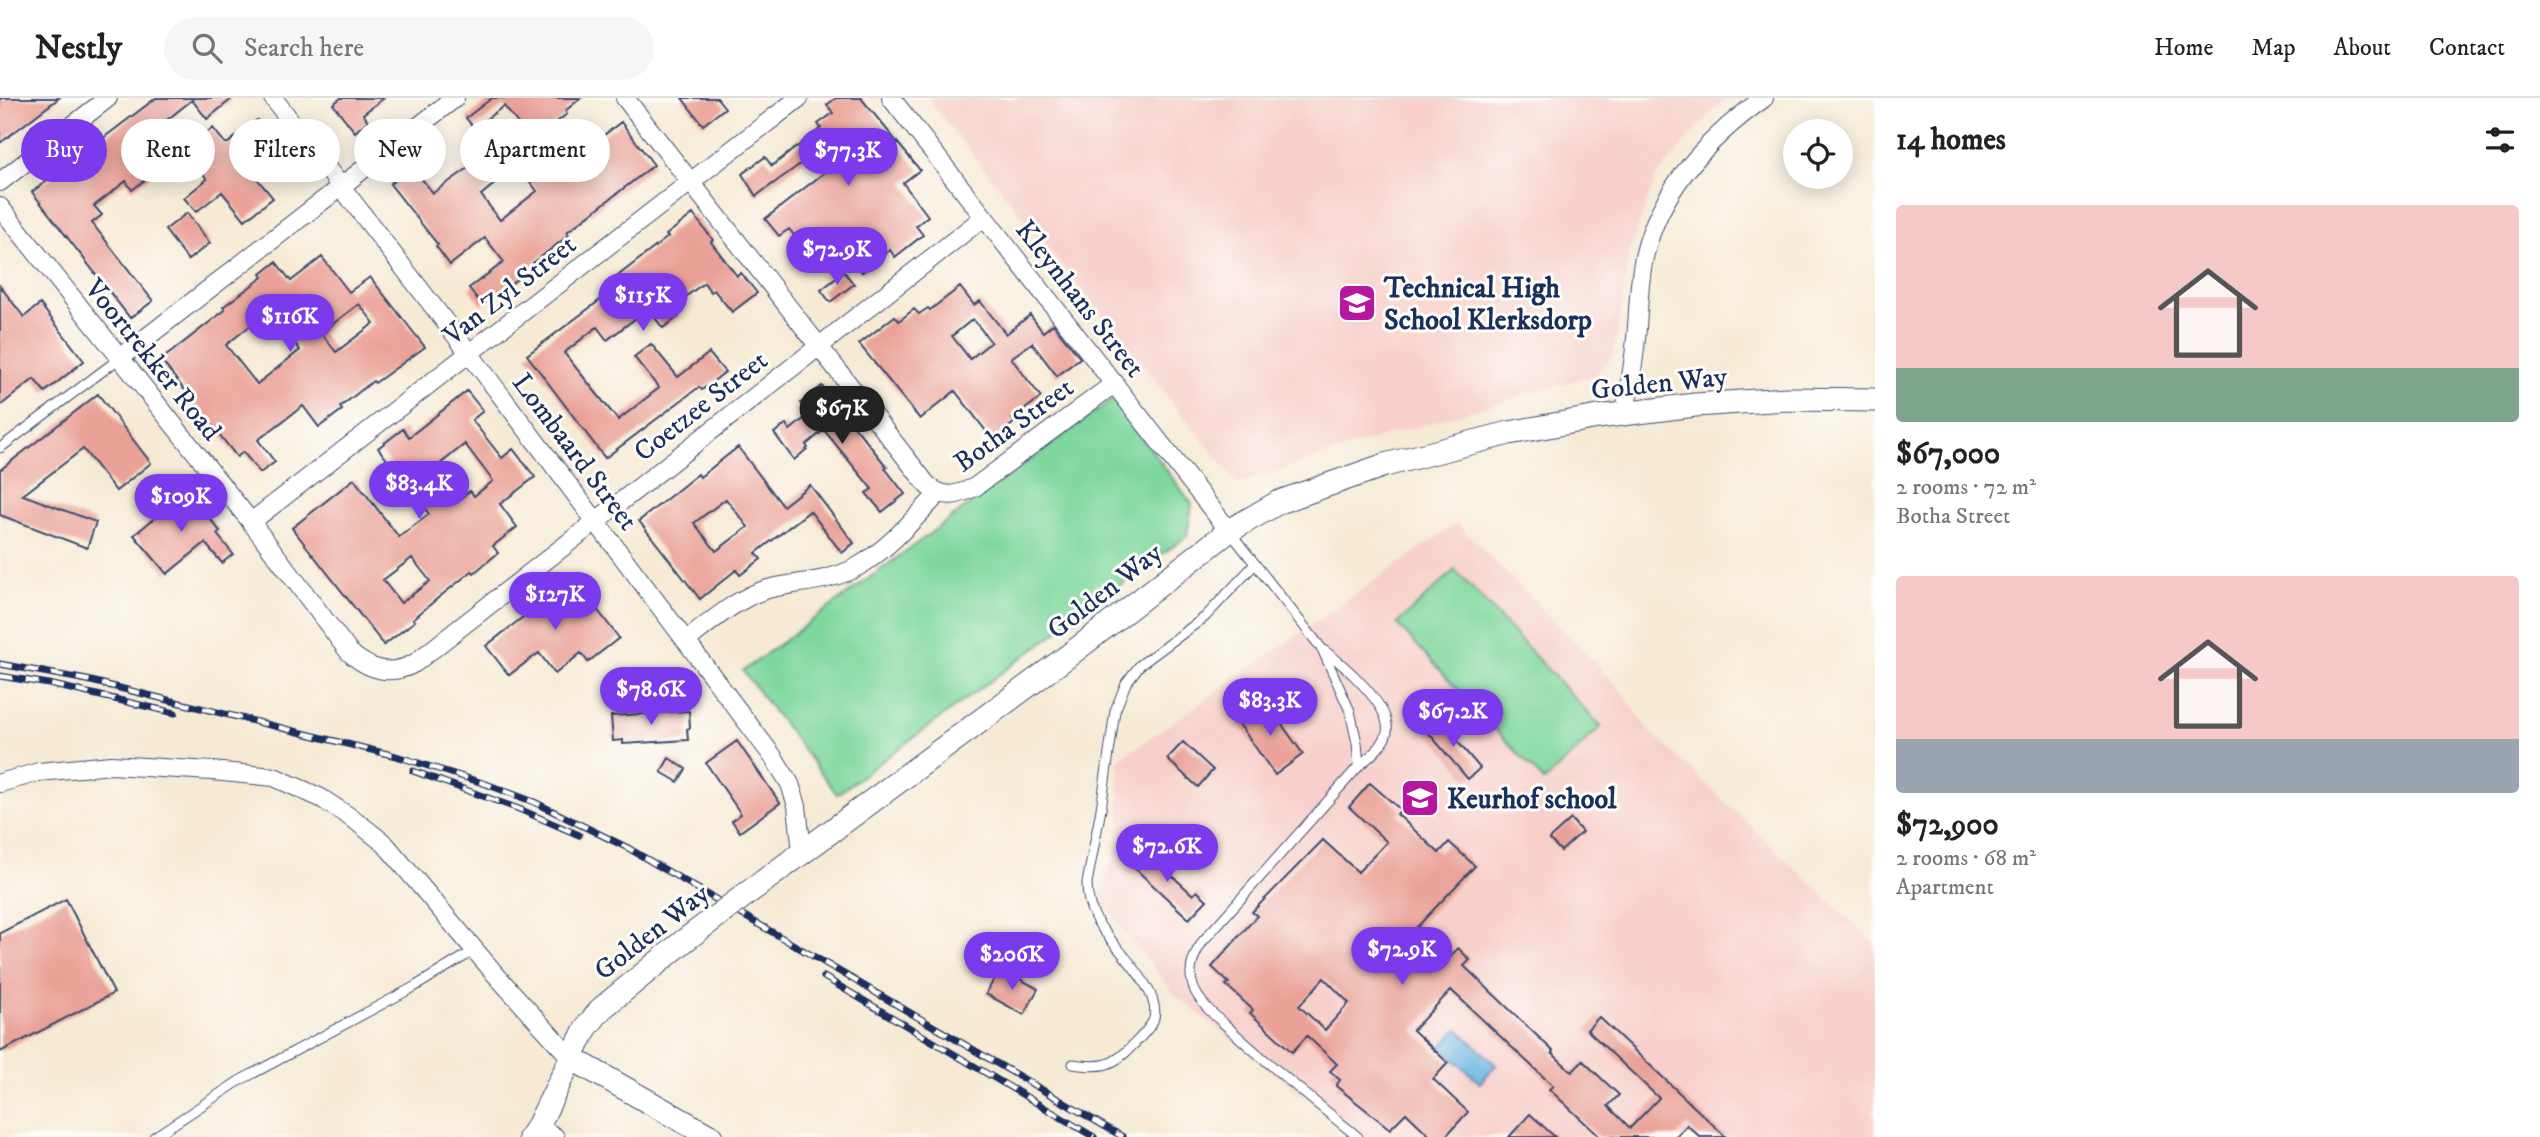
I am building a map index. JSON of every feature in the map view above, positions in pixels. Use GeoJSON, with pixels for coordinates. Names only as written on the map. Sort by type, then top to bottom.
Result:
{"type":"FeatureCollection","features":[{"type":"Feature","properties":{"kind":"street"},"geometry":{"type":"LineString","coordinates":[[0,182],[108,98]]}},
{"type":"Feature","properties":{"kind":"street","name":"Lombaard Street"},"geometry":{"type":"LineString","coordinates":[[273,98],[774,758],[790,784],[797,806],[802,852]]}},
{"type":"Feature","properties":{"kind":"street"},"geometry":{"type":"LineString","coordinates":[[120,358],[455,98]]}},
{"type":"Feature","properties":{"kind":"street","name":"Botha Street"},"geometry":{"type":"LineString","coordinates":[[625,98],[928,486],[938,494],[960,494],[975,487],[1115,383]]}},
{"type":"Feature","properties":{"kind":"street","name":"Van Zyl Street"},"geometry":{"type":"LineString","coordinates":[[251,522],[799,98]]}},
{"type":"Feature","properties":{"kind":"street","name":"Kleynhans Street"},"geometry":{"type":"LineString","coordinates":[[891,98],[1229,531]]}},
{"type":"Feature","properties":{"kind":"street"},"geometry":{"type":"LineString","coordinates":[[1625,413],[1636,340],[1638,297],[1645,254],[1655,222],[1679,182],[1708,145],[1734,120],[1764,98]]}},
{"type":"Feature","properties":{"kind":"street","name":"Voortrekker Road"},"geometry":{"type":"LineString","coordinates":[[0,207],[251,522],[349,652],[363,665],[376,669]]}},
{"type":"Feature","properties":{"kind":"street","name":"Coetzee Street"},"geometry":{"type":"LineString","coordinates":[[376,669],[405,669],[415,663],[984,217]]}},
{"type":"Feature","properties":{"kind":"street","name":"Golden Way"},"geometry":{"type":"LineString","coordinates":[[541,1133],[571,1058],[586,1028],[601,1009],[745,895],[1068,656],[1229,531],[1279,502],[1385,465],[1509,433],[1625,413],[1787,399],[1875,400]]}},
{"type":"Feature","properties":{"kind":"street"},"geometry":{"type":"LineString","coordinates":[[686,641],[728,609],[766,589],[815,583],[858,566],[903,531],[938,494]]}},
{"type":"Feature","properties":{"kind":"street"},"geometry":{"type":"LineString","coordinates":[[0,783],[39,772],[111,765],[274,777],[321,798],[385,844],[571,1058],[711,1137]]}},
{"type":"Feature","properties":{"kind":"lane"},"geometry":{"type":"LineString","coordinates":[[0,448],[120,358]]}},
{"type":"Feature","properties":{"kind":"lane"},"geometry":{"type":"LineString","coordinates":[[1229,531],[1322,649],[1350,670],[1386,720],[1387,732],[1383,740],[1203,941],[1195,953],[1191,973],[1193,985],[1198,997],[1212,1013],[1272,1068],[1358,1137]]}},
{"type":"Feature","properties":{"kind":"lane"},"geometry":{"type":"LineString","coordinates":[[1073,1064],[1095,1067],[1118,1059],[1131,1048],[1152,1022],[1155,1012],[1154,1001],[1146,986],[1099,924],[1087,895],[1109,744],[1120,695],[1140,665],[1205,617],[1223,601],[1254,565]]}},
{"type":"Feature","properties":{"kind":"lane"},"geometry":{"type":"LineString","coordinates":[[1322,649],[1350,711],[1359,765]]}},
{"type":"Feature","properties":{"kind":"lane"},"geometry":{"type":"LineString","coordinates":[[154,1137],[239,1081],[414,987],[475,950]]}},
{"type":"Feature","properties":{"kind":"shaded area","name":"Technical High School Klerksdorp"},"geometry":{"type":"Polygon","coordinates":[[[927,98],[1727,98],[1657,175],[1630,251],[1614,355],[1596,374],[1378,438],[1238,484],[927,98]]]}},
{"type":"Feature","properties":{"kind":"shaded area","name":"Keurhof school"},"geometry":{"type":"Polygon","coordinates":[[[1457,523],[1616,684],[1648,729],[1875,944],[1875,1137],[1357,1137],[1174,994],[1099,898],[1121,835],[1117,761],[1457,523]]]}},
{"type":"Feature","properties":{"kind":"green space"},"geometry":{"type":"Polygon","coordinates":[[[1113,399],[1192,504],[1187,536],[837,794],[743,671],[1113,399]]]}},
{"type":"Feature","properties":{"kind":"green space"},"geometry":{"type":"Polygon","coordinates":[[[1455,570],[1601,727],[1544,781],[1397,624],[1455,570]]]}},
{"type":"Feature","properties":{"kind":"water"},"geometry":{"type":"Polygon","coordinates":[[[1458,1029],[1496,1065],[1480,1083],[1441,1047],[1458,1029]]]}},
{"type":"Feature","properties":{"kind":"building"},"geometry":{"type":"Polygon","coordinates":[[[0,98],[59,98],[31,119],[21,119],[21,127],[0,143],[0,98]]]}},
{"type":"Feature","properties":{"kind":"building"},"geometry":{"type":"Polygon","coordinates":[[[156,98],[233,98],[207,119],[192,100],[168,119],[128,119],[156,98]]]}},
{"type":"Feature","properties":{"kind":"building"},"geometry":{"type":"Polygon","coordinates":[[[341,98],[384,98],[363,114],[367,119],[354,119],[354,131],[333,104],[341,98]]]}},
{"type":"Feature","properties":{"kind":"building"},"geometry":{"type":"Polygon","coordinates":[[[492,98],[581,98],[565,111],[567,114],[561,119],[514,119],[504,106],[486,119],[466,118],[492,98]]]}},
{"type":"Feature","properties":{"kind":"building"},"geometry":{"type":"Polygon","coordinates":[[[682,98],[717,98],[725,108],[703,125],[682,98]]]}},
{"type":"Feature","properties":{"kind":"building"},"geometry":{"type":"Polygon","coordinates":[[[836,98],[861,98],[920,170],[903,183],[928,216],[916,226],[923,235],[895,257],[890,250],[862,272],[833,235],[809,254],[789,229],[779,236],[765,219],[829,169],[817,152],[756,196],[742,174],[765,157],[772,166],[821,128],[818,124],[833,113],[827,105],[836,98]]]}},
{"type":"Feature","properties":{"kind":"building"},"geometry":{"type":"Polygon","coordinates":[[[621,122],[654,165],[567,232],[569,235],[533,263],[535,266],[482,305],[469,288],[504,262],[485,238],[450,265],[436,246],[438,245],[390,184],[424,182],[433,193],[460,174],[460,182],[497,182],[481,195],[500,220],[537,191],[530,182],[610,182],[610,130],[621,122]]]}},
{"type":"Feature","properties":{"kind":"building"},"geometry":{"type":"Polygon","coordinates":[[[121,125],[121,182],[125,182],[94,206],[102,215],[92,223],[153,301],[130,318],[32,192],[45,182],[107,182],[107,135],[121,125]]]}},
{"type":"Feature","properties":{"kind":"building"},"geometry":{"type":"Polygon","coordinates":[[[215,130],[228,143],[229,182],[260,182],[273,198],[245,220],[222,192],[196,212],[184,198],[203,182],[215,182],[215,130]]]}},
{"type":"Feature","properties":{"kind":"building"},"geometry":{"type":"Polygon","coordinates":[[[127,182],[142,182],[132,190],[127,182]]]}},
{"type":"Feature","properties":{"kind":"building"},"geometry":{"type":"Polygon","coordinates":[[[187,213],[210,243],[188,260],[165,230],[187,213]]]}},
{"type":"Feature","properties":{"kind":"building"},"geometry":{"type":"Polygon","coordinates":[[[693,214],[737,276],[741,273],[757,293],[732,312],[714,290],[711,292],[704,283],[672,307],[679,316],[663,328],[648,309],[607,340],[597,327],[564,353],[618,420],[659,388],[634,357],[651,344],[678,377],[709,353],[725,372],[702,390],[699,387],[605,458],[527,355],[620,285],[615,278],[693,214]]]}},
{"type":"Feature","properties":{"kind":"building"},"geometry":{"type":"Polygon","coordinates":[[[322,257],[349,292],[370,277],[425,347],[375,383],[373,381],[319,427],[303,406],[258,440],[275,462],[260,473],[243,452],[237,457],[161,360],[225,310],[223,307],[263,277],[261,274],[276,262],[291,281],[322,257]],[[359,304],[321,333],[336,352],[374,323],[359,304]],[[270,310],[226,345],[257,384],[300,350],[270,310]]]}},
{"type":"Feature","properties":{"kind":"building"},"geometry":{"type":"Polygon","coordinates":[[[844,272],[854,284],[830,302],[821,290],[844,272]]]}},
{"type":"Feature","properties":{"kind":"building"},"geometry":{"type":"Polygon","coordinates":[[[0,286],[24,317],[40,304],[84,361],[45,392],[34,379],[0,406],[0,286]]]}},
{"type":"Feature","properties":{"kind":"building"},"geometry":{"type":"Polygon","coordinates":[[[960,287],[974,305],[980,301],[1006,334],[1030,315],[1043,332],[1053,324],[1080,358],[1057,376],[1032,343],[1011,358],[1041,397],[1012,419],[1015,422],[993,440],[955,391],[920,419],[859,344],[895,316],[899,321],[914,309],[919,314],[928,308],[930,310],[960,287]],[[973,319],[952,336],[970,359],[991,342],[973,319]]]}},
{"type":"Feature","properties":{"kind":"building"},"geometry":{"type":"Polygon","coordinates":[[[822,386],[887,467],[885,468],[905,494],[882,512],[866,493],[872,489],[824,430],[806,445],[808,448],[794,460],[774,433],[786,424],[790,430],[810,414],[801,403],[822,386]]]}},
{"type":"Feature","properties":{"kind":"building"},"geometry":{"type":"Polygon","coordinates":[[[467,391],[483,411],[472,420],[502,458],[513,449],[535,477],[500,504],[517,527],[493,546],[498,553],[438,598],[413,619],[415,621],[384,645],[292,528],[354,479],[399,537],[429,514],[378,448],[403,429],[409,437],[467,391]],[[465,444],[434,469],[458,500],[470,491],[474,496],[493,481],[465,444]],[[412,558],[383,580],[401,603],[430,581],[412,558]]]}},
{"type":"Feature","properties":{"kind":"building"},"geometry":{"type":"Polygon","coordinates":[[[98,394],[151,463],[116,491],[83,449],[23,495],[96,522],[87,548],[0,515],[0,470],[98,394]]]}},
{"type":"Feature","properties":{"kind":"building"},"geometry":{"type":"Polygon","coordinates":[[[738,447],[783,506],[810,485],[854,543],[842,553],[810,511],[756,553],[761,559],[740,575],[736,570],[700,599],[639,521],[698,474],[700,477],[738,447]],[[726,499],[694,523],[716,551],[748,527],[726,499]]]}},
{"type":"Feature","properties":{"kind":"building"},"geometry":{"type":"Polygon","coordinates":[[[187,491],[220,531],[217,534],[233,554],[222,563],[205,543],[167,574],[134,535],[187,491]]]}},
{"type":"Feature","properties":{"kind":"building"},"geometry":{"type":"Polygon","coordinates":[[[573,578],[619,638],[588,662],[581,653],[555,674],[539,653],[509,675],[486,646],[573,578]]]}},
{"type":"Feature","properties":{"kind":"building"},"geometry":{"type":"Polygon","coordinates":[[[1265,701],[1303,754],[1275,775],[1237,721],[1265,701]]]}},
{"type":"Feature","properties":{"kind":"building"},"geometry":{"type":"Polygon","coordinates":[[[689,711],[688,740],[623,744],[623,740],[613,741],[611,716],[689,711]]]}},
{"type":"Feature","properties":{"kind":"building"},"geometry":{"type":"Polygon","coordinates":[[[1438,719],[1480,768],[1468,779],[1426,730],[1438,719]]]}},
{"type":"Feature","properties":{"kind":"building"},"geometry":{"type":"Polygon","coordinates":[[[737,741],[780,803],[740,832],[732,821],[741,814],[706,763],[737,741]]]}},
{"type":"Feature","properties":{"kind":"building"},"geometry":{"type":"Polygon","coordinates":[[[1183,742],[1213,770],[1198,787],[1167,759],[1183,742]]]}},
{"type":"Feature","properties":{"kind":"building"},"geometry":{"type":"Polygon","coordinates":[[[669,758],[686,769],[678,782],[661,772],[669,758]]]}},
{"type":"Feature","properties":{"kind":"building"},"geometry":{"type":"Polygon","coordinates":[[[1370,783],[1401,810],[1397,814],[1439,853],[1449,842],[1475,866],[1417,927],[1450,957],[1458,948],[1470,960],[1464,966],[1572,1072],[1583,1061],[1619,1095],[1608,1106],[1630,1128],[1659,1098],[1587,1030],[1599,1017],[1726,1137],[1700,1137],[1687,1125],[1676,1137],[1600,1137],[1549,1089],[1553,1086],[1451,990],[1413,1030],[1448,1063],[1433,1079],[1468,1112],[1445,1137],[1431,1137],[1406,1113],[1390,1129],[1336,1086],[1340,1080],[1330,1071],[1337,1064],[1307,1036],[1292,1052],[1250,1013],[1253,1010],[1226,985],[1229,983],[1212,967],[1257,916],[1252,912],[1323,840],[1358,872],[1387,842],[1349,807],[1370,783]],[[1324,978],[1299,1006],[1325,1030],[1349,1003],[1324,978]]]}},
{"type":"Feature","properties":{"kind":"building"},"geometry":{"type":"Polygon","coordinates":[[[1571,819],[1582,832],[1561,851],[1549,839],[1571,819]]]}},
{"type":"Feature","properties":{"kind":"building"},"geometry":{"type":"Polygon","coordinates":[[[1141,847],[1193,895],[1197,891],[1207,900],[1189,919],[1127,861],[1141,847]]]}},
{"type":"Feature","properties":{"kind":"building"},"geometry":{"type":"Polygon","coordinates":[[[66,899],[114,993],[0,1052],[0,933],[66,899]]]}},
{"type":"Feature","properties":{"kind":"building"},"geometry":{"type":"Polygon","coordinates":[[[1000,968],[1038,989],[1024,1015],[986,994],[1000,968]]]}},
{"type":"Feature","properties":{"kind":"building"},"geometry":{"type":"Polygon","coordinates":[[[1530,1114],[1555,1137],[1509,1137],[1530,1114]]]}},
{"type":"Feature","properties":{"kind":"railway"},"geometry":{"type":"LineString","coordinates":[[0,664],[87,680],[396,756],[534,802],[628,848],[1123,1137]]}},
{"type":"Feature","properties":{"kind":"railway"},"geometry":{"type":"LineString","coordinates":[[0,676],[49,684],[175,713]]}},
{"type":"Feature","properties":{"kind":"railway"},"geometry":{"type":"LineString","coordinates":[[413,771],[519,809],[579,835]]}},
{"type":"Feature","properties":{"kind":"railway"},"geometry":{"type":"LineString","coordinates":[[824,977],[1094,1137]]}},
{"type":"Feature","properties":{"kind":"place","name":"Technical High School Klerksdorp"},"geometry":{"type":"Point","coordinates":[1357,303]}},
{"type":"Feature","properties":{"kind":"place","name":"Keurhof school"},"geometry":{"type":"Point","coordinates":[1420,798]}}]}
